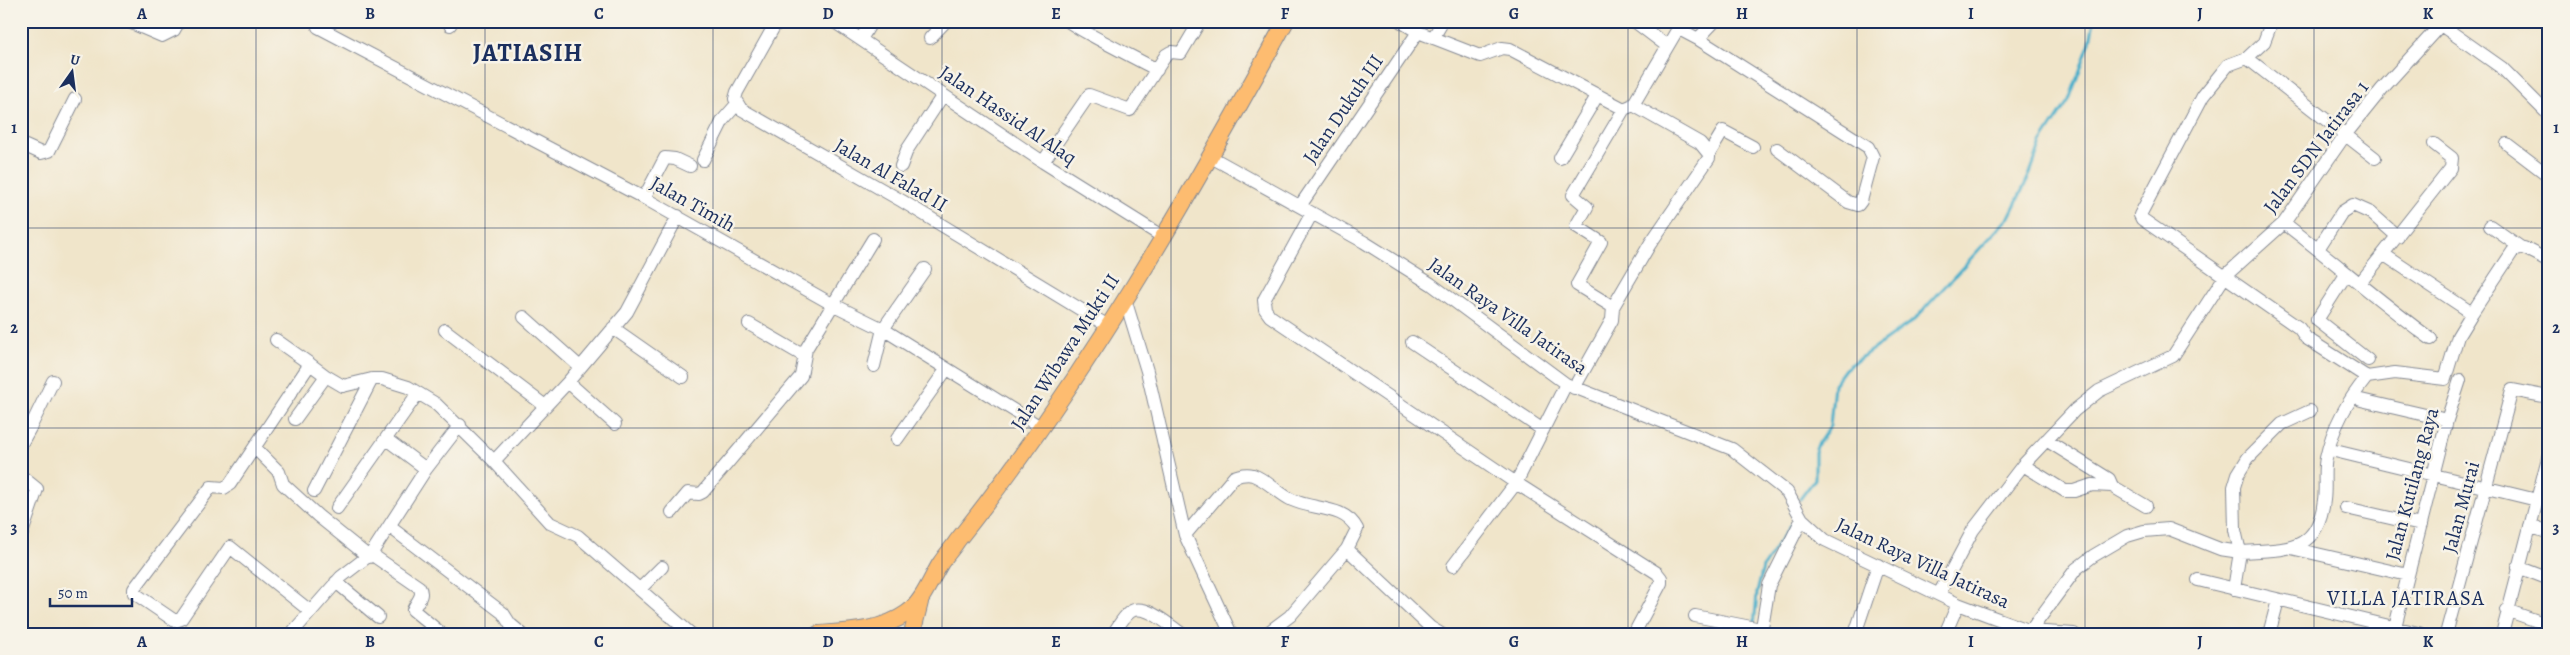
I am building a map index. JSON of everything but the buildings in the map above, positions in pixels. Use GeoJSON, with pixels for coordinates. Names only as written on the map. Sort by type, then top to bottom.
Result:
{"type":"FeatureCollection","features":[{"type":"Feature","properties":{"kind":"main road","name":"Jalan Wibawa Mukti II"},"geometry":{"type":"LineString","coordinates":[[818,634],[855,631],[891,622],[909,612],[942,561],[1010,475],[1108,326],[1212,157],[1286,21]]}},
{"type":"Feature","properties":{"kind":"main road"},"geometry":{"type":"LineString","coordinates":[[912,634],[922,594]]}},
{"type":"Feature","properties":{"kind":"street"},"geometry":{"type":"LineString","coordinates":[[126,21],[162,36],[174,30],[178,21]]}},
{"type":"Feature","properties":{"kind":"street"},"geometry":{"type":"LineString","coordinates":[[703,160],[723,120],[737,104],[735,99],[737,92],[777,21]]}},
{"type":"Feature","properties":{"kind":"street","name":"Jalan Hassid Al Alaq"},"geometry":{"type":"LineString","coordinates":[[833,21],[1042,162],[1163,237]]}},
{"type":"Feature","properties":{"kind":"street"},"geometry":{"type":"LineString","coordinates":[[860,39],[872,21]]}},
{"type":"Feature","properties":{"kind":"street"},"geometry":{"type":"LineString","coordinates":[[930,38],[946,21]]}},
{"type":"Feature","properties":{"kind":"street"},"geometry":{"type":"LineString","coordinates":[[1068,21],[1072,27],[1106,42],[1157,70]]}},
{"type":"Feature","properties":{"kind":"street"},"geometry":{"type":"LineString","coordinates":[[1042,162],[1089,95],[1130,110],[1168,52],[1181,54],[1200,21]]}},
{"type":"Feature","properties":{"kind":"street"},"geometry":{"type":"LineString","coordinates":[[1433,38],[1443,21]]}},
{"type":"Feature","properties":{"kind":"street"},"geometry":{"type":"LineString","coordinates":[[1634,21],[1667,46]]}},
{"type":"Feature","properties":{"kind":"street"},"geometry":{"type":"LineString","coordinates":[[1698,39],[1715,21]]}},
{"type":"Feature","properties":{"kind":"street"},"geometry":{"type":"LineString","coordinates":[[2272,21],[2264,42],[2247,58],[2228,66],[2203,96],[2140,215],[2142,219],[2299,328],[2306,338],[2367,377],[2395,373],[2445,379],[2458,336],[2513,251],[2520,247]]}},
{"type":"Feature","properties":{"kind":"street"},"geometry":{"type":"LineString","coordinates":[[1403,22],[1418,32],[1480,56],[1502,48],[1510,49],[1597,96],[1628,107],[1700,143],[1709,154]]}},
{"type":"Feature","properties":{"kind":"street"},"geometry":{"type":"LineString","coordinates":[[2442,23],[2502,68],[2549,116]]}},
{"type":"Feature","properties":{"kind":"street","name":"Jalan SDN Jatirasa 1"},"geometry":{"type":"LineString","coordinates":[[1939,594],[1973,530],[2023,465],[2076,410],[2099,391],[2173,356],[2225,276],[2284,223],[2345,135],[2382,89],[2442,23]]}},
{"type":"Feature","properties":{"kind":"street","name":"Jalan Timih"},"geometry":{"type":"LineString","coordinates":[[318,27],[678,216],[832,304],[883,328],[946,370],[1042,428]]}},
{"type":"Feature","properties":{"kind":"street"},"geometry":{"type":"LineString","coordinates":[[1613,307],[1577,286],[1601,242],[1576,226],[1587,207],[1573,195],[1676,32],[1681,30],[1698,39],[1868,147],[1873,157],[1861,202],[1858,205],[1848,202],[1777,149]]}},
{"type":"Feature","properties":{"kind":"street","name":"Jalan Dukuh III"},"geometry":{"type":"LineString","coordinates":[[1300,206],[1418,32]]}},
{"type":"Feature","properties":{"kind":"street"},"geometry":{"type":"LineString","coordinates":[[2247,58],[2375,158]]}},
{"type":"Feature","properties":{"kind":"street"},"geometry":{"type":"LineString","coordinates":[[902,166],[907,150],[943,94]]}},
{"type":"Feature","properties":{"kind":"street"},"geometry":{"type":"LineString","coordinates":[[1560,158],[1597,96]]}},
{"type":"Feature","properties":{"kind":"street"},"geometry":{"type":"LineString","coordinates":[[21,144],[41,153],[49,151],[75,99]]}},
{"type":"Feature","properties":{"kind":"street","name":"Jalan Al Falad II"},"geometry":{"type":"LineString","coordinates":[[737,104],[747,114],[902,201],[1108,326]]}},
{"type":"Feature","properties":{"kind":"street"},"geometry":{"type":"LineString","coordinates":[[1452,566],[1516,483],[1543,430],[1612,320],[1613,307],[1650,244],[1709,158],[1709,154],[1723,131],[1753,147]]}},
{"type":"Feature","properties":{"kind":"street"},"geometry":{"type":"LineString","coordinates":[[2360,283],[2451,168],[2453,163],[2450,155],[2434,144]]}},
{"type":"Feature","properties":{"kind":"street"},"geometry":{"type":"LineString","coordinates":[[2507,144],[2549,176]]}},
{"type":"Feature","properties":{"kind":"street","name":"Jalan Raya Villa Jatirasa"},"geometry":{"type":"LineString","coordinates":[[1212,157],[1300,206],[1431,284],[1570,386],[1732,449],[1786,492],[1802,519],[1825,540],[1958,604],[2029,632],[2074,634]]}},
{"type":"Feature","properties":{"kind":"street"},"geometry":{"type":"LineString","coordinates":[[644,198],[665,158],[675,159],[690,166]]}},
{"type":"Feature","properties":{"kind":"street"},"geometry":{"type":"LineString","coordinates":[[2318,249],[2342,212],[2353,205],[2371,213],[2398,237]]}},
{"type":"Feature","properties":{"kind":"street"},"geometry":{"type":"LineString","coordinates":[[1312,213],[1264,300],[1265,309],[1270,316],[1516,483],[1657,573],[1661,578],[1660,583],[1637,628]]}},
{"type":"Feature","properties":{"kind":"street"},"geometry":{"type":"LineString","coordinates":[[494,461],[544,405],[568,382],[627,312],[678,216]]}},
{"type":"Feature","properties":{"kind":"street"},"geometry":{"type":"LineString","coordinates":[[2284,223],[2347,272],[2389,309],[2431,339]]}},
{"type":"Feature","properties":{"kind":"street"},"geometry":{"type":"LineString","coordinates":[[2490,226],[2520,247],[2549,260]]}},
{"type":"Feature","properties":{"kind":"street"},"geometry":{"type":"LineString","coordinates":[[672,512],[688,493],[699,494],[703,492],[801,376],[806,349],[872,240]]}},
{"type":"Feature","properties":{"kind":"street"},"geometry":{"type":"LineString","coordinates":[[2383,254],[2472,313]]}},
{"type":"Feature","properties":{"kind":"street"},"geometry":{"type":"LineString","coordinates":[[874,366],[883,328],[925,269]]}},
{"type":"Feature","properties":{"kind":"street"},"geometry":{"type":"LineString","coordinates":[[2347,272],[2317,320],[2368,360]]}},
{"type":"Feature","properties":{"kind":"street"},"geometry":{"type":"LineString","coordinates":[[1125,299],[1147,371],[1184,535],[1231,634]]}},
{"type":"Feature","properties":{"kind":"street"},"geometry":{"type":"LineString","coordinates":[[524,317],[580,367]]}},
{"type":"Feature","properties":{"kind":"street"},"geometry":{"type":"LineString","coordinates":[[749,324],[804,356]]}},
{"type":"Feature","properties":{"kind":"street"},"geometry":{"type":"LineString","coordinates":[[614,328],[683,377]]}},
{"type":"Feature","properties":{"kind":"street"},"geometry":{"type":"LineString","coordinates":[[445,330],[544,405]]}},
{"type":"Feature","properties":{"kind":"street"},"geometry":{"type":"LineString","coordinates":[[276,340],[343,386],[372,379],[394,382],[436,404],[460,425],[550,523],[578,536],[691,634]]}},
{"type":"Feature","properties":{"kind":"street"},"geometry":{"type":"LineString","coordinates":[[1412,342],[1543,430]]}},
{"type":"Feature","properties":{"kind":"street"},"geometry":{"type":"LineString","coordinates":[[310,364],[255,448],[226,487],[211,487],[134,589],[134,593],[175,621],[180,619],[230,547],[310,610]]}},
{"type":"Feature","properties":{"kind":"street"},"geometry":{"type":"LineString","coordinates":[[897,440],[946,370]]}},
{"type":"Feature","properties":{"kind":"street"},"geometry":{"type":"LineString","coordinates":[[295,419],[326,376]]}},
{"type":"Feature","properties":{"kind":"street"},"geometry":{"type":"LineString","coordinates":[[2029,632],[2046,606],[2076,569],[2092,556],[2127,536],[2144,531],[2169,529],[2220,549],[2240,552],[2290,548],[2302,544],[2317,532],[2324,500],[2326,459],[2344,406],[2367,377]]}},
{"type":"Feature","properties":{"kind":"street"},"geometry":{"type":"LineString","coordinates":[[314,491],[372,379]]}},
{"type":"Feature","properties":{"kind":"street","name":"Jalan Kutilang Raya"},"geometry":{"type":"LineString","coordinates":[[2395,627],[2447,420],[2460,380]]}},
{"type":"Feature","properties":{"kind":"street"},"geometry":{"type":"LineString","coordinates":[[21,444],[26,423],[53,381]]}},
{"type":"Feature","properties":{"kind":"street"},"geometry":{"type":"LineString","coordinates":[[568,382],[615,424]]}},
{"type":"Feature","properties":{"kind":"street","name":"Jalan Murai"},"geometry":{"type":"LineString","coordinates":[[2446,634],[2512,390],[2549,397]]}},
{"type":"Feature","properties":{"kind":"street"},"geometry":{"type":"LineString","coordinates":[[337,508],[418,393]]}},
{"type":"Feature","properties":{"kind":"street"},"geometry":{"type":"LineString","coordinates":[[2361,400],[2447,420]]}},
{"type":"Feature","properties":{"kind":"street"},"geometry":{"type":"LineString","coordinates":[[2234,589],[2240,552],[2235,530],[2234,487],[2238,474],[2248,458],[2282,424],[2310,411]]}},
{"type":"Feature","properties":{"kind":"street"},"geometry":{"type":"LineString","coordinates":[[297,632],[310,610],[336,582],[370,556],[426,468],[460,425]]}},
{"type":"Feature","properties":{"kind":"street"},"geometry":{"type":"LineString","coordinates":[[386,439],[426,468]]}},
{"type":"Feature","properties":{"kind":"street"},"geometry":{"type":"LineString","coordinates":[[2046,440],[2109,479],[2112,486]]}},
{"type":"Feature","properties":{"kind":"street"},"geometry":{"type":"LineString","coordinates":[[255,448],[279,472],[283,484],[370,556],[418,587],[421,594],[413,610],[442,634]]}},
{"type":"Feature","properties":{"kind":"street"},"geometry":{"type":"LineString","coordinates":[[2335,451],[2537,500]]}},
{"type":"Feature","properties":{"kind":"street"},"geometry":{"type":"LineString","coordinates":[[2502,634],[2506,610],[2549,454]]}},
{"type":"Feature","properties":{"kind":"street"},"geometry":{"type":"LineString","coordinates":[[2023,465],[2065,491],[2074,491],[2092,484],[2112,486],[2146,506]]}},
{"type":"Feature","properties":{"kind":"street"},"geometry":{"type":"LineString","coordinates":[[1184,535],[1234,477],[1243,474],[1254,475],[1282,495],[1309,507],[1330,508],[1354,524],[1357,529],[1347,549],[1290,616],[1266,634]]}},
{"type":"Feature","properties":{"kind":"street"},"geometry":{"type":"LineString","coordinates":[[21,476],[37,489],[21,536]]}},
{"type":"Feature","properties":{"kind":"street"},"geometry":{"type":"LineString","coordinates":[[2346,508],[2421,525]]}},
{"type":"Feature","properties":{"kind":"street"},"geometry":{"type":"LineString","coordinates":[[1695,616],[1758,630],[1769,585],[1802,519]]}},
{"type":"Feature","properties":{"kind":"street"},"geometry":{"type":"LineString","coordinates":[[2530,526],[2549,533]]}},
{"type":"Feature","properties":{"kind":"street"},"geometry":{"type":"LineString","coordinates":[[390,527],[504,613],[510,624],[522,634]]}},
{"type":"Feature","properties":{"kind":"street"},"geometry":{"type":"LineString","coordinates":[[2290,548],[2408,574]]}},
{"type":"Feature","properties":{"kind":"street"},"geometry":{"type":"LineString","coordinates":[[1347,549],[1431,628],[1441,634]]}},
{"type":"Feature","properties":{"kind":"street"},"geometry":{"type":"LineString","coordinates":[[1855,634],[1878,565]]}},
{"type":"Feature","properties":{"kind":"street"},"geometry":{"type":"LineString","coordinates":[[640,589],[662,567]]}},
{"type":"Feature","properties":{"kind":"street"},"geometry":{"type":"LineString","coordinates":[[2518,567],[2549,579]]}},
{"type":"Feature","properties":{"kind":"street"},"geometry":{"type":"LineString","coordinates":[[2198,580],[2422,634]]}},
{"type":"Feature","properties":{"kind":"street"},"geometry":{"type":"LineString","coordinates":[[336,582],[378,617]]}},
{"type":"Feature","properties":{"kind":"street"},"geometry":{"type":"LineString","coordinates":[[2269,634],[2278,600]]}},
{"type":"Feature","properties":{"kind":"street"},"geometry":{"type":"LineString","coordinates":[[1945,634],[1958,604]]}},
{"type":"Feature","properties":{"kind":"street"},"geometry":{"type":"LineString","coordinates":[[1113,634],[1128,613],[1135,609],[1145,610],[1182,634]]}},
{"type":"Feature","properties":{"kind":"street"},"geometry":{"type":"LineString","coordinates":[[2506,610],[2549,625]]}},
{"type":"Feature","properties":{"kind":"waterway"},"geometry":{"type":"LineString","coordinates":[[1800,499],[1815,479],[1815,452],[1830,426],[1834,384],[1845,369],[1915,319],[2009,217],[2029,176],[2041,143],[2069,100],[2090,42],[2094,21]]}},
{"type":"Feature","properties":{"kind":"waterway"},"geometry":{"type":"LineString","coordinates":[[1754,626],[1757,593],[1763,567],[1791,524]]}},
{"type":"Feature","properties":{"kind":"district","name":"JATIASIH"},"geometry":{"type":"Point","coordinates":[528,53]}},
{"type":"Feature","properties":{"kind":"district","name":"VILLA JATIRASA"},"geometry":{"type":"Point","coordinates":[2406,598]}}]}
